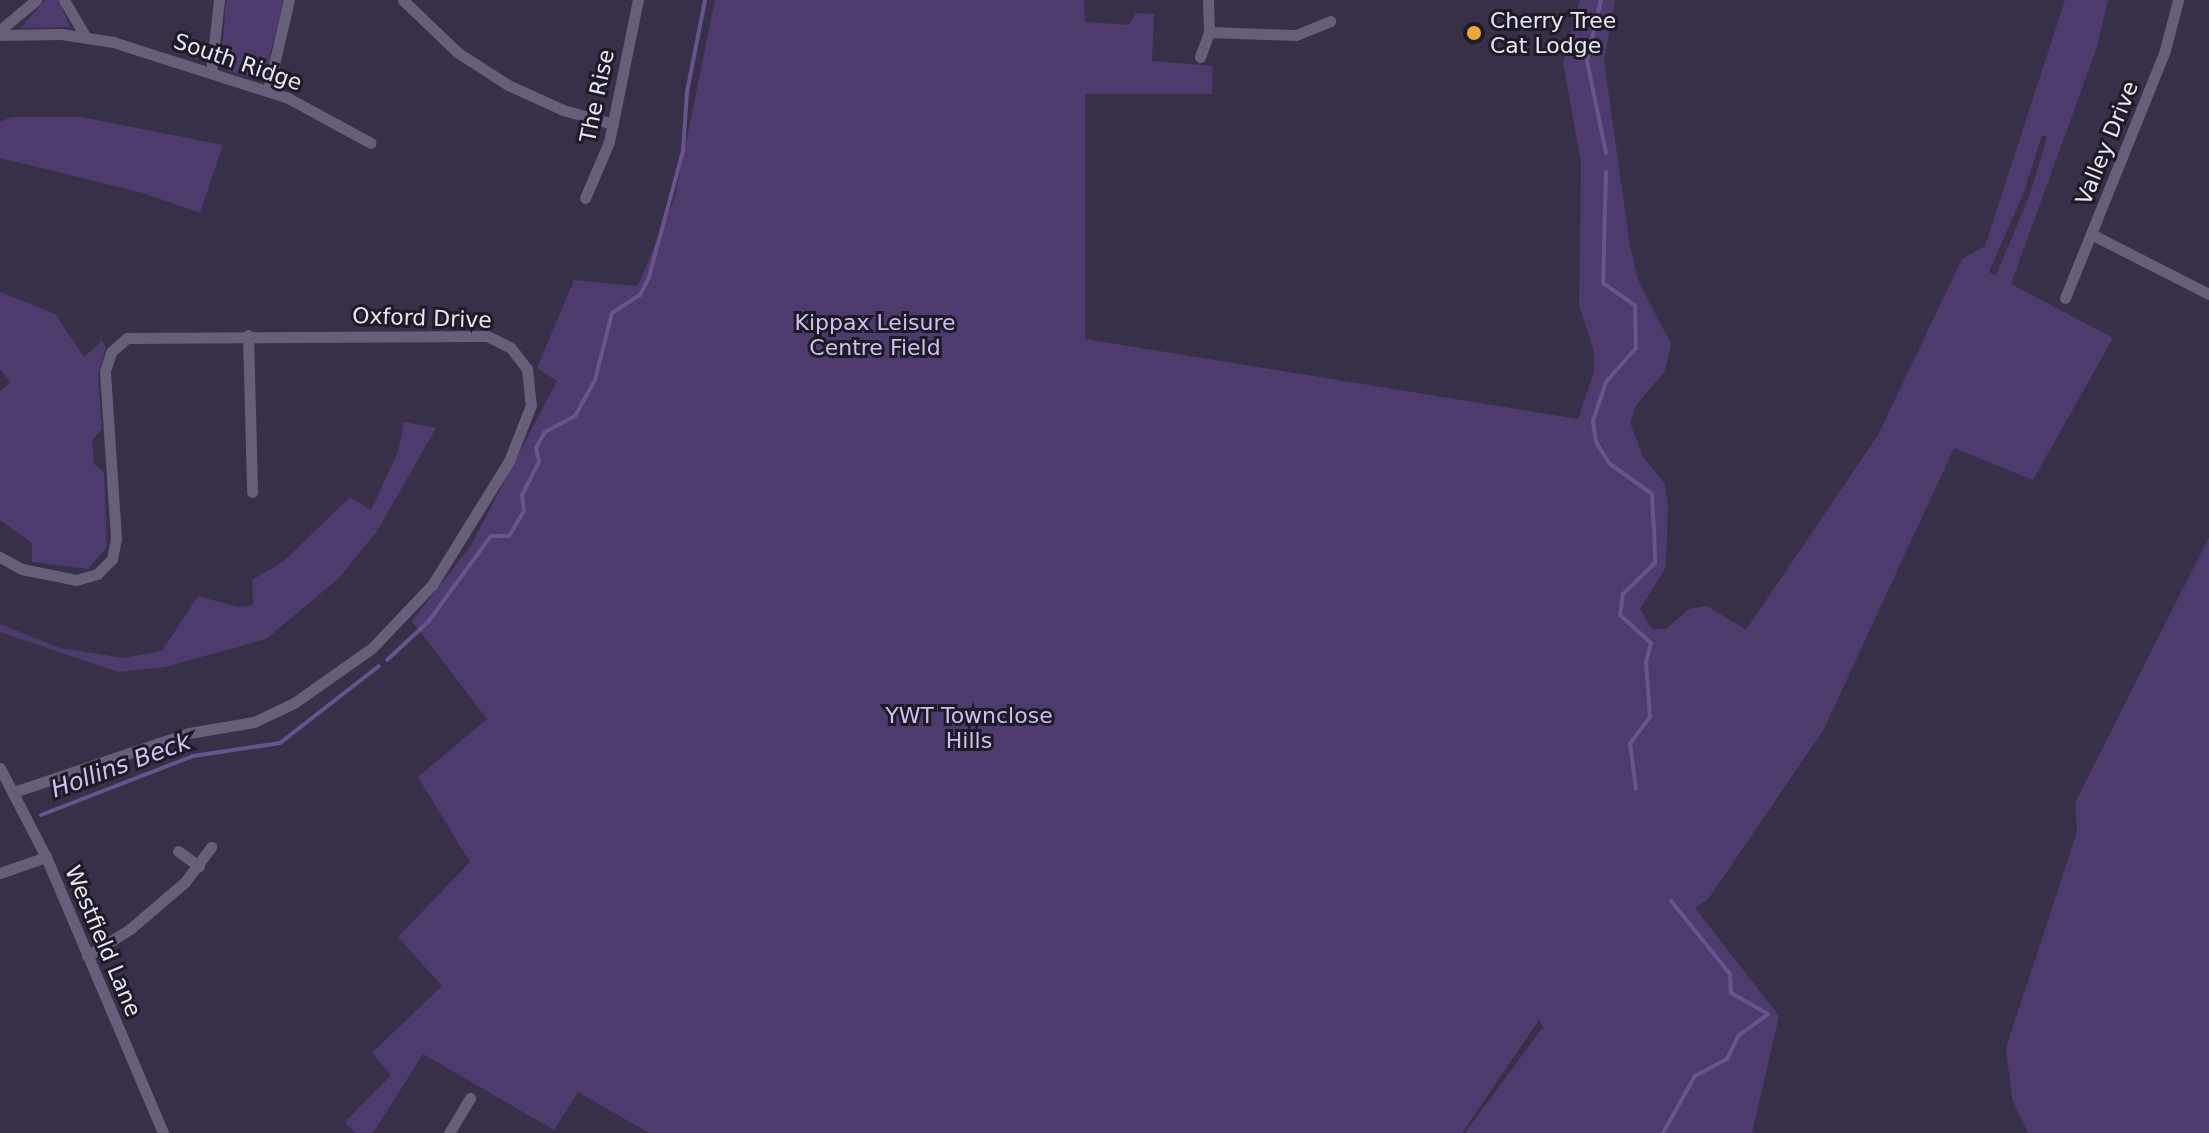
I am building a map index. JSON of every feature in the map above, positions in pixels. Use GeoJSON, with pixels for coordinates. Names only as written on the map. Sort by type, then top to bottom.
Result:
{"type":"FeatureCollection","features":[{"type":"Feature","properties":{"kind":"street"},"geometry":{"type":"LineString","coordinates":[[0,33],[36,0]]}},
{"type":"Feature","properties":{"kind":"street"},"geometry":{"type":"LineString","coordinates":[[64,0],[85,36]]}},
{"type":"Feature","properties":{"kind":"street"},"geometry":{"type":"LineString","coordinates":[[211,72],[219,0]]}},
{"type":"Feature","properties":{"kind":"street"},"geometry":{"type":"LineString","coordinates":[[268,90],[289,0]]}},
{"type":"Feature","properties":{"kind":"street"},"geometry":{"type":"LineString","coordinates":[[403,0],[457,52],[508,85],[563,110],[613,124]]}},
{"type":"Feature","properties":{"kind":"street","name":"The Rise"},"geometry":{"type":"LineString","coordinates":[[585,198],[613,124],[638,0]]}},
{"type":"Feature","properties":{"kind":"street"},"geometry":{"type":"LineString","coordinates":[[1200,57],[1209,32],[1208,0]]}},
{"type":"Feature","properties":{"kind":"street","name":"Valley Drive"},"geometry":{"type":"LineString","coordinates":[[2065,298],[2165,50],[2178,0]]}},
{"type":"Feature","properties":{"kind":"street"},"geometry":{"type":"LineString","coordinates":[[1209,32],[1296,35],[1330,21]]}},
{"type":"Feature","properties":{"kind":"street","name":"South Ridge"},"geometry":{"type":"LineString","coordinates":[[0,33],[85,36],[211,72],[268,90],[371,143]]}},
{"type":"Feature","properties":{"kind":"street"},"geometry":{"type":"LineString","coordinates":[[2091,234],[2209,294]]}},
{"type":"Feature","properties":{"kind":"street","name":"Oxford Drive"},"geometry":{"type":"LineString","coordinates":[[0,557],[22,569],[76,580],[97,574],[112,559],[116,538],[105,371],[118,344],[137,335],[495,338],[510,347],[527,369],[532,393],[529,415],[478,517],[432,585],[372,648],[326,682],[254,722],[189,733],[14,792]]}},
{"type":"Feature","properties":{"kind":"street"},"geometry":{"type":"LineString","coordinates":[[248,335],[252,492]]}},
{"type":"Feature","properties":{"kind":"street","name":"Westfield Lane"},"geometry":{"type":"LineString","coordinates":[[0,768],[46,857],[163,1133]]}},
{"type":"Feature","properties":{"kind":"street"},"geometry":{"type":"LineString","coordinates":[[87,956],[130,929],[199,866],[211,847]]}},
{"type":"Feature","properties":{"kind":"street"},"geometry":{"type":"LineString","coordinates":[[178,851],[199,866]]}},
{"type":"Feature","properties":{"kind":"street"},"geometry":{"type":"LineString","coordinates":[[0,873],[46,857]]}},
{"type":"Feature","properties":{"kind":"street"},"geometry":{"type":"LineString","coordinates":[[449,1133],[470,1098]]}},
{"type":"Feature","properties":{"kind":"green space"},"geometry":{"type":"Polygon","coordinates":[[[45,0],[59,0],[70,27],[21,28],[45,0]]]}},
{"type":"Feature","properties":{"kind":"green space"},"geometry":{"type":"Polygon","coordinates":[[[226,0],[284,0],[266,71],[257,79],[228,71],[221,63],[226,0]]]}},
{"type":"Feature","properties":{"kind":"green space","name":"YWT Townclose Hills"},"geometry":{"type":"Polygon","coordinates":[[[715,0],[1084,0],[1085,22],[1129,25],[1136,13],[1154,14],[1152,61],[1213,66],[1212,94],[1085,94],[1085,339],[1578,419],[1594,372],[1594,351],[1579,305],[1581,162],[1563,63],[1580,0],[1615,0],[1604,61],[1630,246],[1638,280],[1671,344],[1665,371],[1637,404],[1630,422],[1643,457],[1665,484],[1668,505],[1666,567],[1640,609],[1652,629],[1666,629],[1689,609],[1707,606],[1746,630],[1878,435],[1962,259],[1985,246],[2065,0],[2108,0],[2097,47],[2011,284],[2113,338],[2033,480],[1954,448],[1824,729],[1709,898],[1695,908],[1779,1016],[1752,1133],[1465,1133],[1543,1027],[1539,1020],[1462,1133],[649,1133],[578,1092],[554,1130],[423,1054],[373,1133],[355,1133],[345,1122],[391,1075],[372,1053],[442,986],[398,937],[470,862],[418,777],[487,719],[412,621],[470,547],[557,381],[537,368],[574,280],[637,286],[675,197],[715,0]],[[2042,135],[2024,192],[1989,272],[1996,276],[2030,194],[2047,137],[2042,135]]]}},
{"type":"Feature","properties":{"kind":"green space"},"geometry":{"type":"Polygon","coordinates":[[[11,117],[81,117],[223,145],[200,213],[143,193],[0,158],[0,122],[11,117]]]}},
{"type":"Feature","properties":{"kind":"green space"},"geometry":{"type":"Polygon","coordinates":[[[0,292],[55,314],[84,357],[102,341],[106,347],[98,375],[102,429],[92,440],[94,464],[104,472],[107,547],[88,569],[32,562],[32,543],[0,520],[0,391],[11,382],[0,369],[0,292]]]}},
{"type":"Feature","properties":{"kind":"green space"},"geometry":{"type":"Polygon","coordinates":[[[404,422],[436,428],[377,531],[339,578],[266,639],[165,667],[118,672],[0,632],[0,624],[60,648],[124,658],[162,651],[198,596],[238,607],[253,605],[252,580],[284,561],[350,497],[371,510],[398,452],[404,422]]]}},
{"type":"Feature","properties":{"kind":"green space"},"geometry":{"type":"Polygon","coordinates":[[[2209,537],[2209,1133],[2028,1133],[2012,1099],[2006,1048],[2077,832],[2075,803],[2209,537]]]}},
{"type":"Feature","properties":{"kind":"waterway","name":"Hollins Beck"},"geometry":{"type":"LineString","coordinates":[[387,660],[428,622],[491,536],[509,536],[524,511],[522,495],[539,461],[536,448],[545,432],[575,416],[595,380],[612,313],[640,295],[649,277],[683,151],[687,92],[705,0]]}},
{"type":"Feature","properties":{"kind":"waterway"},"geometry":{"type":"LineString","coordinates":[[1601,0],[1587,61],[1606,153]]}},
{"type":"Feature","properties":{"kind":"waterway"},"geometry":{"type":"LineString","coordinates":[[1606,172],[1603,283],[1635,305],[1636,348],[1606,382],[1593,421],[1596,442],[1610,464],[1652,494],[1654,527],[1655,563],[1623,594],[1620,615],[1651,643],[1646,662],[1650,717],[1630,744],[1636,789]]}},
{"type":"Feature","properties":{"kind":"waterway","name":"Hollins Beck"},"geometry":{"type":"LineString","coordinates":[[41,815],[193,756],[280,743],[379,666]]}},
{"type":"Feature","properties":{"kind":"waterway"},"geometry":{"type":"LineString","coordinates":[[1663,1133],[1695,1076],[1727,1059],[1738,1036],[1768,1014],[1731,993],[1730,974],[1671,901]]}},
{"type":"Feature","properties":{"kind":"place","name":"Cherry Tree Cat Lodge"},"geometry":{"type":"Point","coordinates":[1474,33]}},
{"type":"Feature","properties":{"kind":"park label","name":"Kippax Leisure Centre Field"},"geometry":{"type":"Point","coordinates":[875,334]}}]}
